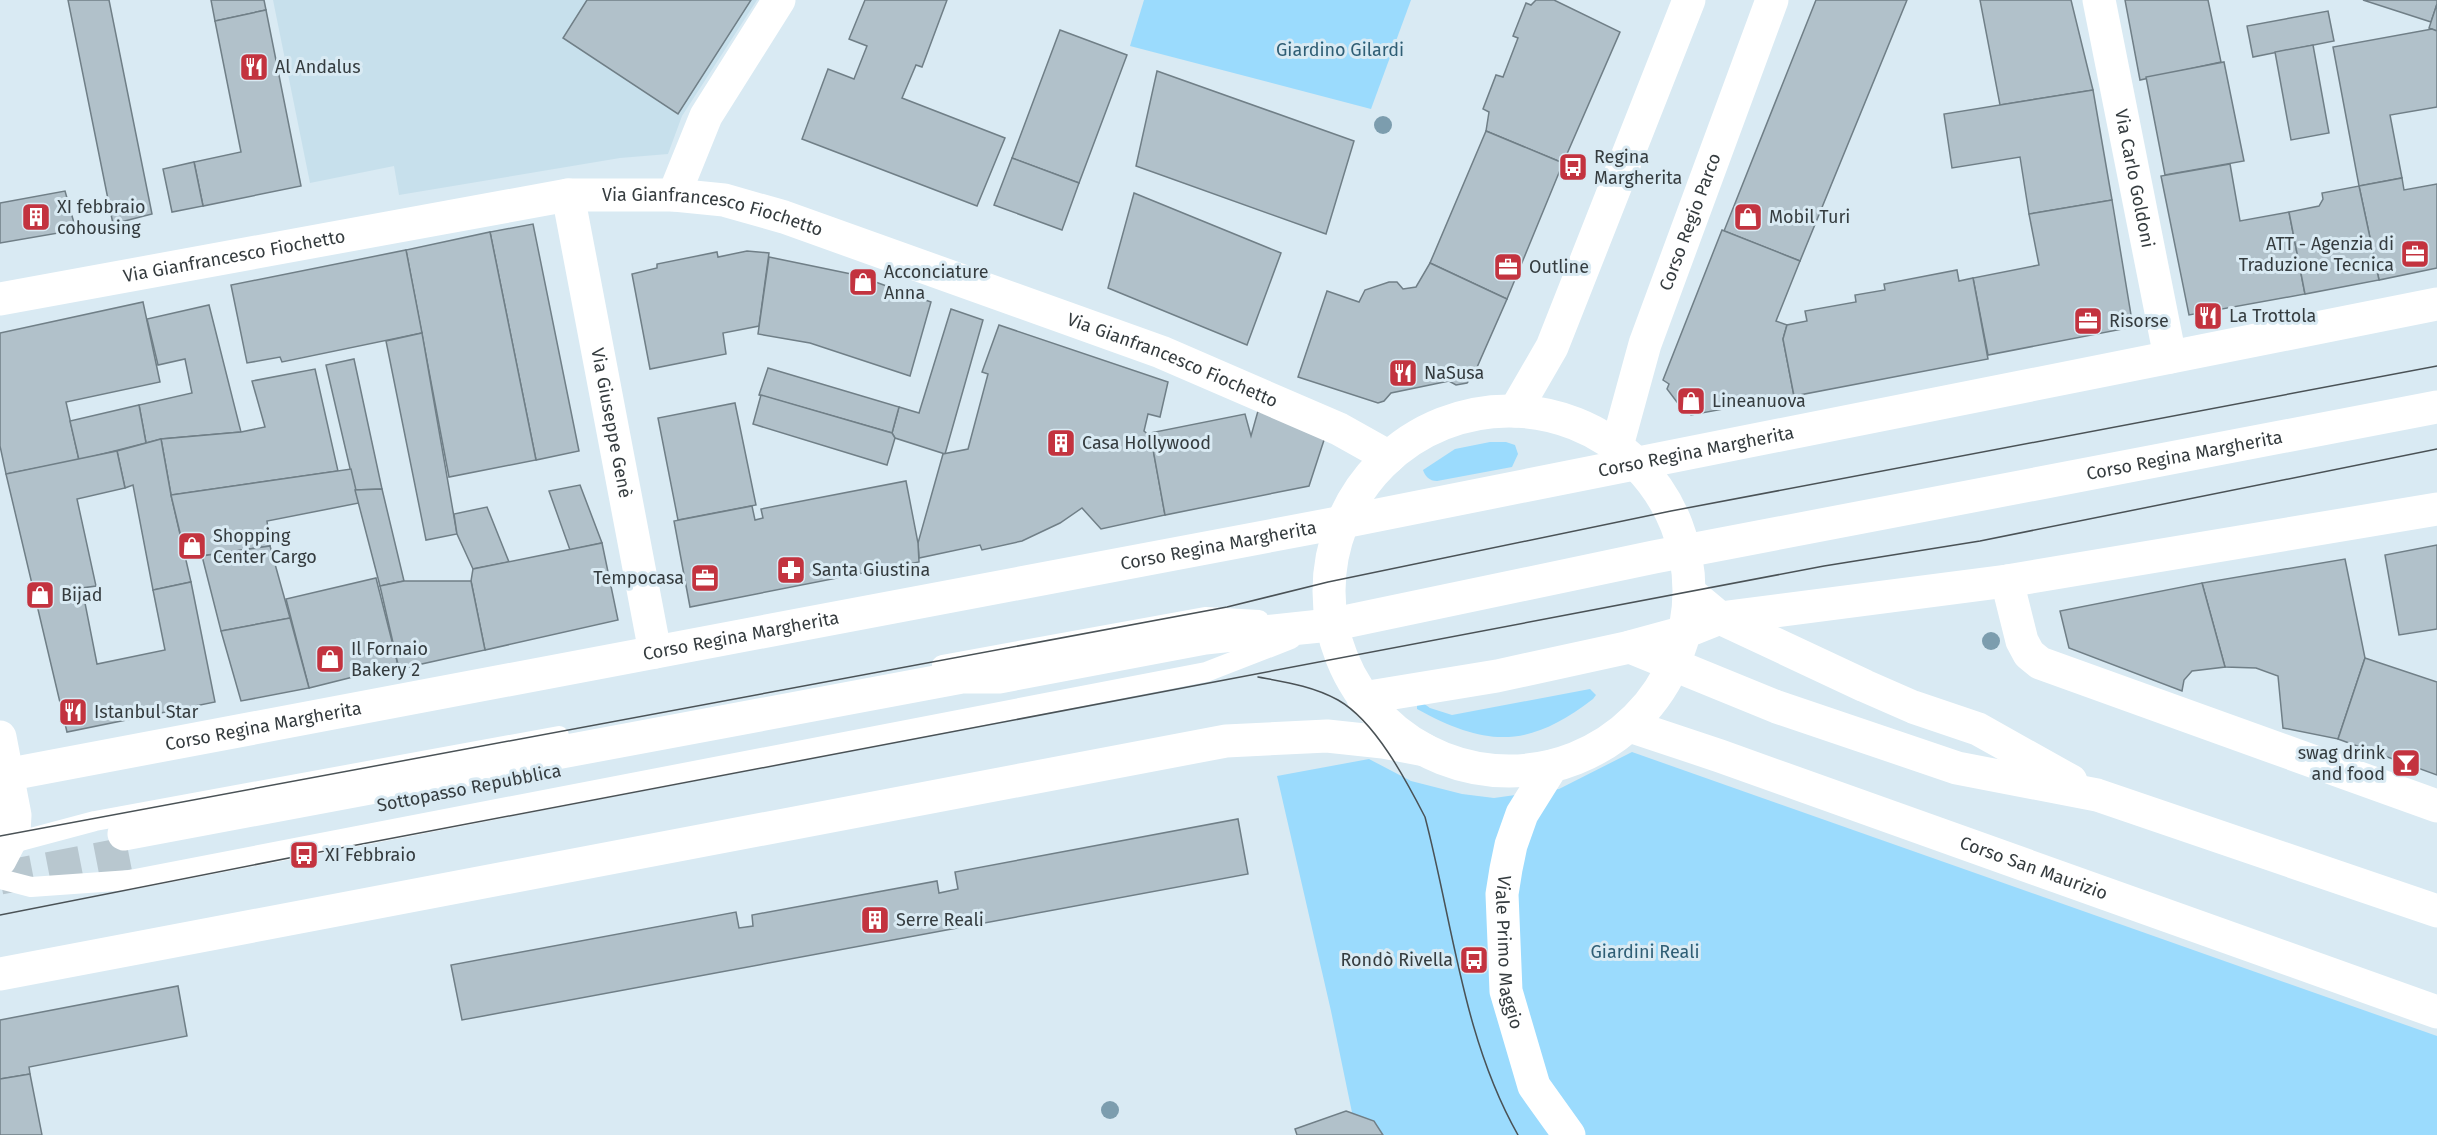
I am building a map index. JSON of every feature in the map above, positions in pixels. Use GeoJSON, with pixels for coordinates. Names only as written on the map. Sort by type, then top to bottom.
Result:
{"type":"FeatureCollection","features":[{"type":"Feature","properties":{"kind":"street"},"geometry":{"type":"LineString","coordinates":[[674,195],[706,116],[779,0]]}},
{"type":"Feature","properties":{"kind":"street"},"geometry":{"type":"LineString","coordinates":[[1515,411],[1552,347],[1689,0]]}},
{"type":"Feature","properties":{"kind":"street","name":"Corso Regio Parco"},"geometry":{"type":"LineString","coordinates":[[1627,454],[1645,344],[1772,0]]}},
{"type":"Feature","properties":{"kind":"street","name":"Via Carlo Goldoni"},"geometry":{"type":"LineString","coordinates":[[2099,0],[2170,357]]}},
{"type":"Feature","properties":{"kind":"street","name":"Via Gianfrancesco Fiochetto"},"geometry":{"type":"LineString","coordinates":[[0,299],[568,195],[674,195],[724,200],[784,217],[1161,352],[1340,429],[1389,457]]}},
{"type":"Feature","properties":{"kind":"street","name":"Via Giuseppe Genè"},"geometry":{"type":"LineString","coordinates":[[568,195],[655,652]]}},
{"type":"Feature","properties":{"kind":"street","name":"Corso Regina Margherita"},"geometry":{"type":"LineString","coordinates":[[4,775],[1343,522],[1627,454],[2170,357],[2437,304]]}},
{"type":"Feature","properties":{"kind":"street","name":"Corso Regina Margherita"},"geometry":{"type":"LineString","coordinates":[[807,714],[962,677],[999,677],[1205,638],[1330,625],[1686,551],[2437,407]]}},
{"type":"Feature","properties":{"kind":"street"},"geometry":{"type":"LineString","coordinates":[[1515,411],[1568,420],[1627,454],[1656,486],[1671,511],[1686,551],[1690,593],[1685,632],[1674,665],[1630,726],[1594,750],[1552,766],[1509,771],[1466,766],[1425,750],[1399,734],[1352,684],[1341,663],[1330,625],[1328,582],[1343,522],[1362,487],[1389,457],[1427,431],[1469,415],[1515,411]]}},
{"type":"Feature","properties":{"kind":"street"},"geometry":{"type":"LineString","coordinates":[[1363,698],[1497,676],[1630,647],[1685,632],[1720,618],[2007,581],[2437,509]]}},
{"type":"Feature","properties":{"kind":"street"},"geometry":{"type":"LineString","coordinates":[[2007,581],[2022,641],[2029,654],[2040,663],[2437,806]]}},
{"type":"Feature","properties":{"kind":"street"},"geometry":{"type":"LineString","coordinates":[[1690,593],[1720,618],[1894,699],[1978,729],[2097,795]]}},
{"type":"Feature","properties":{"kind":"street"},"geometry":{"type":"LineString","coordinates":[[1630,647],[1777,707],[1957,768],[2097,795],[2437,911]]}},
{"type":"Feature","properties":{"kind":"street","name":"Sottopasso Repubblica"},"geometry":{"type":"LineString","coordinates":[[126,843],[807,714]]}},
{"type":"Feature","properties":{"kind":"street","name":"Corso San Maurizio"},"geometry":{"type":"LineString","coordinates":[[1630,726],[2437,1012]]}},
{"type":"Feature","properties":{"kind":"street"},"geometry":{"type":"LineString","coordinates":[[0,974],[1226,741],[1327,736],[1383,742],[1425,750]]}},
{"type":"Feature","properties":{"kind":"street"},"geometry":{"type":"LineString","coordinates":[[0,737],[4,775],[15,815],[14,833],[3,850]]}},
{"type":"Feature","properties":{"kind":"street","name":"Viale Primo Maggio"},"geometry":{"type":"LineString","coordinates":[[1552,766],[1522,814],[1506,869],[1502,894],[1506,991],[1534,1086],[1569,1135]]}},
{"type":"Feature","properties":{"kind":"street"},"geometry":{"type":"LineString","coordinates":[[0,948],[31,967]]}},
{"type":"Feature","properties":{"kind":"lane","name":"Corso Regina Margherita"},"geometry":{"type":"LineString","coordinates":[[3,850],[96,821],[1205,617],[1330,625]]}},
{"type":"Feature","properties":{"kind":"lane","name":"Corso Regina Margherita"},"geometry":{"type":"LineString","coordinates":[[0,879],[31,887],[130,880],[1206,672],[1330,625]]}},
{"type":"Feature","properties":{"kind":"shaded area"},"geometry":{"type":"Polygon","coordinates":[[[273,0],[757,0],[682,116],[668,154],[620,158],[399,195],[394,166],[310,183],[273,0]]]}},
{"type":"Feature","properties":{"kind":"green space","name":"Giardino Gilardi"},"geometry":{"type":"Polygon","coordinates":[[[1144,0],[1411,0],[1371,109],[1130,46],[1144,0]]]}},
{"type":"Feature","properties":{"kind":"green space"},"geometry":{"type":"Polygon","coordinates":[[[1490,442],[1506,442],[1515,445],[1518,454],[1512,467],[1437,481],[1426,476],[1423,470],[1455,449],[1490,442]]]}},
{"type":"Feature","properties":{"kind":"green space"},"geometry":{"type":"Polygon","coordinates":[[[1590,689],[1596,695],[1593,699],[1570,715],[1548,727],[1528,734],[1508,737],[1487,736],[1465,731],[1417,709],[1417,705],[1423,703],[1430,708],[1452,715],[1590,689]]]}},
{"type":"Feature","properties":{"kind":"green space","name":"Giardini Reali"},"geometry":{"type":"Polygon","coordinates":[[[1632,752],[2437,1036],[2437,1135],[1331,1135],[1355,1127],[1277,776],[1369,759],[1411,781],[1462,794],[1494,798],[1559,789],[1632,752]]]}},
{"type":"Feature","properties":{"kind":"building"},"geometry":{"type":"Polygon","coordinates":[[[68,0],[109,0],[152,214],[113,224],[68,0]]]}},
{"type":"Feature","properties":{"kind":"building"},"geometry":{"type":"Polygon","coordinates":[[[211,0],[264,0],[266,10],[215,21],[211,0]]]}},
{"type":"Feature","properties":{"kind":"building"},"geometry":{"type":"Polygon","coordinates":[[[587,0],[751,0],[678,114],[563,38],[587,0]]]}},
{"type":"Feature","properties":{"kind":"building"},"geometry":{"type":"Polygon","coordinates":[[[865,0],[947,0],[922,67],[916,65],[902,98],[1005,138],[977,206],[802,139],[828,69],[854,79],[867,46],[849,39],[865,0]]]}},
{"type":"Feature","properties":{"kind":"building"},"geometry":{"type":"Polygon","coordinates":[[[1536,0],[1554,0],[1620,32],[1563,163],[1486,131],[1489,112],[1483,109],[1496,75],[1503,77],[1518,38],[1513,36],[1526,3],[1531,5],[1536,0]]]}},
{"type":"Feature","properties":{"kind":"building"},"geometry":{"type":"Polygon","coordinates":[[[1816,0],[1907,0],[1800,261],[1724,231],[1816,0]]]}},
{"type":"Feature","properties":{"kind":"building"},"geometry":{"type":"Polygon","coordinates":[[[1980,0],[2071,0],[2093,90],[2000,105],[1980,0]]]}},
{"type":"Feature","properties":{"kind":"building"},"geometry":{"type":"Polygon","coordinates":[[[2125,0],[2208,0],[2221,62],[2140,80],[2125,0]]]}},
{"type":"Feature","properties":{"kind":"building"},"geometry":{"type":"Polygon","coordinates":[[[2363,0],[2437,0],[2437,4],[2431,22],[2363,0]]]}},
{"type":"Feature","properties":{"kind":"building"},"geometry":{"type":"Polygon","coordinates":[[[2437,4],[2437,31],[2429,28],[2437,4]]]}},
{"type":"Feature","properties":{"kind":"building"},"geometry":{"type":"Polygon","coordinates":[[[266,10],[301,186],[203,206],[194,162],[241,152],[215,21],[266,10]]]}},
{"type":"Feature","properties":{"kind":"building"},"geometry":{"type":"Polygon","coordinates":[[[2328,11],[2334,41],[2253,57],[2247,26],[2328,11]]]}},
{"type":"Feature","properties":{"kind":"building"},"geometry":{"type":"Polygon","coordinates":[[[2432,29],[2437,31],[2437,107],[2390,115],[2402,178],[2359,186],[2333,47],[2432,29]]]}},
{"type":"Feature","properties":{"kind":"building"},"geometry":{"type":"Polygon","coordinates":[[[1060,30],[1127,55],[1079,183],[1012,158],[1060,30]]]}},
{"type":"Feature","properties":{"kind":"building"},"geometry":{"type":"Polygon","coordinates":[[[2313,45],[2329,133],[2291,140],[2275,52],[2313,45]]]}},
{"type":"Feature","properties":{"kind":"building"},"geometry":{"type":"Polygon","coordinates":[[[2224,62],[2244,161],[2165,175],[2146,77],[2224,62]]]}},
{"type":"Feature","properties":{"kind":"building"},"geometry":{"type":"Polygon","coordinates":[[[1157,71],[1354,141],[1326,234],[1136,166],[1157,71]]]}},
{"type":"Feature","properties":{"kind":"building"},"geometry":{"type":"Polygon","coordinates":[[[2093,90],[2112,200],[2029,214],[2020,157],[1952,168],[1944,114],[2093,90]]]}},
{"type":"Feature","properties":{"kind":"building"},"geometry":{"type":"Polygon","coordinates":[[[1486,131],[1563,163],[1507,299],[1430,263],[1486,131]]]}},
{"type":"Feature","properties":{"kind":"building"},"geometry":{"type":"Polygon","coordinates":[[[1012,158],[1079,183],[1062,230],[994,205],[1012,158]]]}},
{"type":"Feature","properties":{"kind":"building"},"geometry":{"type":"Polygon","coordinates":[[[194,162],[203,206],[172,212],[163,169],[194,162]]]}},
{"type":"Feature","properties":{"kind":"building"},"geometry":{"type":"Polygon","coordinates":[[[2230,164],[2240,221],[2289,212],[2305,294],[2189,315],[2161,176],[2230,164]]]}},
{"type":"Feature","properties":{"kind":"building"},"geometry":{"type":"Polygon","coordinates":[[[2402,178],[2404,190],[2437,184],[2437,268],[2379,280],[2359,186],[2402,178]]]}},
{"type":"Feature","properties":{"kind":"building"},"geometry":{"type":"Polygon","coordinates":[[[2359,186],[2379,280],[2305,294],[2289,212],[2319,206],[2323,199],[2322,193],[2359,186]]]}},
{"type":"Feature","properties":{"kind":"building","name":"XI febbraio cohousing"},"geometry":{"type":"Polygon","coordinates":[[[65,191],[76,230],[0,243],[0,203],[65,191]]]}},
{"type":"Feature","properties":{"kind":"building"},"geometry":{"type":"Polygon","coordinates":[[[1134,193],[1281,253],[1247,345],[1108,288],[1134,193]]]}},
{"type":"Feature","properties":{"kind":"building"},"geometry":{"type":"Polygon","coordinates":[[[2112,200],[2133,327],[1988,355],[1973,278],[2039,265],[2029,214],[2112,200]]]}},
{"type":"Feature","properties":{"kind":"building"},"geometry":{"type":"Polygon","coordinates":[[[533,224],[579,451],[536,460],[490,232],[533,224]]]}},
{"type":"Feature","properties":{"kind":"building"},"geometry":{"type":"Polygon","coordinates":[[[1722,230],[1800,261],[1776,321],[1787,325],[1783,339],[1794,396],[1691,415],[1689,410],[1683,410],[1667,389],[1669,384],[1663,380],[1722,230]]]}},
{"type":"Feature","properties":{"kind":"building"},"geometry":{"type":"Polygon","coordinates":[[[490,232],[536,460],[449,477],[406,250],[490,232]]]}},
{"type":"Feature","properties":{"kind":"building"},"geometry":{"type":"Polygon","coordinates":[[[406,250],[422,333],[282,362],[280,357],[247,363],[231,285],[406,250]]]}},
{"type":"Feature","properties":{"kind":"building"},"geometry":{"type":"Polygon","coordinates":[[[747,251],[769,253],[759,326],[723,333],[726,354],[650,369],[632,274],[657,268],[657,264],[717,252],[718,257],[747,251]]]}},
{"type":"Feature","properties":{"kind":"building"},"geometry":{"type":"Polygon","coordinates":[[[769,257],[856,275],[931,302],[910,376],[810,343],[758,334],[769,257]]]}},
{"type":"Feature","properties":{"kind":"building"},"geometry":{"type":"Polygon","coordinates":[[[1430,263],[1507,299],[1474,374],[1467,383],[1456,385],[1449,381],[1391,393],[1384,401],[1378,403],[1298,377],[1327,291],[1359,302],[1365,290],[1389,282],[1397,282],[1403,289],[1416,287],[1430,263]]]}},
{"type":"Feature","properties":{"kind":"building"},"geometry":{"type":"Polygon","coordinates":[[[1957,270],[1959,281],[1973,278],[1988,359],[1794,396],[1783,339],[1787,325],[1807,321],[1805,311],[1856,302],[1855,295],[1885,290],[1884,284],[1957,270]]]}},
{"type":"Feature","properties":{"kind":"building"},"geometry":{"type":"Polygon","coordinates":[[[143,302],[160,382],[66,402],[79,460],[6,474],[0,446],[0,333],[143,302]]]}},
{"type":"Feature","properties":{"kind":"building"},"geometry":{"type":"Polygon","coordinates":[[[209,305],[241,432],[161,439],[146,443],[139,405],[192,393],[185,359],[158,365],[147,319],[209,305]]]}},
{"type":"Feature","properties":{"kind":"building"},"geometry":{"type":"Polygon","coordinates":[[[951,309],[983,320],[945,454],[895,438],[892,433],[899,407],[919,413],[951,309]]]}},
{"type":"Feature","properties":{"kind":"building","name":"Casa Hollywood"},"geometry":{"type":"Polygon","coordinates":[[[999,325],[1168,382],[1160,417],[1148,414],[1144,431],[1151,437],[1165,515],[1101,529],[1082,508],[1060,523],[1022,541],[982,550],[980,545],[919,558],[918,543],[943,454],[968,449],[988,374],[982,372],[999,325]]]}},
{"type":"Feature","properties":{"kind":"building"},"geometry":{"type":"Polygon","coordinates":[[[422,333],[457,534],[426,540],[386,341],[422,333]]]}},
{"type":"Feature","properties":{"kind":"building"},"geometry":{"type":"Polygon","coordinates":[[[354,359],[382,489],[355,490],[326,365],[354,359]]]}},
{"type":"Feature","properties":{"kind":"building"},"geometry":{"type":"Polygon","coordinates":[[[768,368],[899,407],[892,433],[759,395],[768,368]]]}},
{"type":"Feature","properties":{"kind":"building"},"geometry":{"type":"Polygon","coordinates":[[[315,369],[338,471],[171,495],[161,439],[241,432],[265,427],[252,381],[315,369]]]}},
{"type":"Feature","properties":{"kind":"building"},"geometry":{"type":"Polygon","coordinates":[[[761,395],[892,433],[895,438],[887,465],[753,424],[761,395]]]}},
{"type":"Feature","properties":{"kind":"building"},"geometry":{"type":"Polygon","coordinates":[[[735,403],[756,505],[678,520],[658,418],[735,403]]]}},
{"type":"Feature","properties":{"kind":"building"},"geometry":{"type":"Polygon","coordinates":[[[139,405],[146,443],[79,460],[70,421],[139,405]]]}},
{"type":"Feature","properties":{"kind":"building"},"geometry":{"type":"Polygon","coordinates":[[[1258,411],[1326,434],[1309,486],[1165,515],[1150,433],[1245,414],[1251,436],[1258,411]]]}},
{"type":"Feature","properties":{"kind":"building"},"geometry":{"type":"Polygon","coordinates":[[[161,439],[191,582],[153,590],[133,485],[125,488],[117,451],[161,439]]]}},
{"type":"Feature","properties":{"kind":"building"},"geometry":{"type":"Polygon","coordinates":[[[117,451],[125,488],[77,499],[96,586],[82,588],[97,664],[165,650],[153,590],[191,582],[215,702],[67,732],[6,474],[117,451]]]}},
{"type":"Feature","properties":{"kind":"building"},"geometry":{"type":"Polygon","coordinates":[[[351,469],[359,503],[267,521],[270,546],[186,558],[171,495],[351,469]]]}},
{"type":"Feature","properties":{"kind":"building"},"geometry":{"type":"Polygon","coordinates":[[[906,481],[918,543],[919,562],[690,607],[674,521],[752,506],[755,520],[763,518],[761,509],[906,481]]]}},
{"type":"Feature","properties":{"kind":"building"},"geometry":{"type":"Polygon","coordinates":[[[580,485],[602,543],[570,550],[549,491],[580,485]]]}},
{"type":"Feature","properties":{"kind":"building"},"geometry":{"type":"Polygon","coordinates":[[[382,489],[404,581],[380,586],[355,490],[382,489]]]}},
{"type":"Feature","properties":{"kind":"building"},"geometry":{"type":"Polygon","coordinates":[[[487,507],[509,562],[473,569],[457,534],[454,514],[487,507]]]}},
{"type":"Feature","properties":{"kind":"building"},"geometry":{"type":"Polygon","coordinates":[[[602,543],[618,620],[485,650],[471,581],[473,569],[602,543]]]}},
{"type":"Feature","properties":{"kind":"building"},"geometry":{"type":"Polygon","coordinates":[[[2437,545],[2437,629],[2399,635],[2385,555],[2437,545]]]}},
{"type":"Feature","properties":{"kind":"building"},"geometry":{"type":"Polygon","coordinates":[[[270,546],[290,618],[221,631],[202,556],[270,546]]]}},
{"type":"Feature","properties":{"kind":"building"},"geometry":{"type":"Polygon","coordinates":[[[2345,559],[2365,658],[2338,739],[2283,728],[2278,676],[2256,668],[2225,667],[2202,583],[2345,559]]]}},
{"type":"Feature","properties":{"kind":"building"},"geometry":{"type":"Polygon","coordinates":[[[376,578],[399,669],[361,675],[309,688],[286,599],[376,578]]]}},
{"type":"Feature","properties":{"kind":"building"},"geometry":{"type":"Polygon","coordinates":[[[404,581],[471,581],[485,650],[399,669],[380,586],[404,581]]]}},
{"type":"Feature","properties":{"kind":"building"},"geometry":{"type":"Polygon","coordinates":[[[2202,583],[2225,667],[2192,671],[2184,680],[2182,691],[2069,648],[2060,611],[2202,583]]]}},
{"type":"Feature","properties":{"kind":"building"},"geometry":{"type":"Polygon","coordinates":[[[290,618],[309,688],[241,701],[221,631],[290,618]]]}},
{"type":"Feature","properties":{"kind":"building"},"geometry":{"type":"Polygon","coordinates":[[[2365,658],[2437,682],[2437,775],[2338,739],[2365,658]]]}},
{"type":"Feature","properties":{"kind":"building","name":"Serre Reali"},"geometry":{"type":"Polygon","coordinates":[[[1238,819],[1248,874],[462,1020],[451,965],[736,912],[739,928],[753,926],[752,915],[937,881],[939,893],[958,889],[955,872],[1238,819]]]}},
{"type":"Feature","properties":{"kind":"building"},"geometry":{"type":"Polygon","coordinates":[[[178,986],[187,1036],[29,1067],[30,1074],[0,1079],[0,1020],[178,986]]]}},
{"type":"Feature","properties":{"kind":"building"},"geometry":{"type":"Polygon","coordinates":[[[30,1074],[42,1135],[0,1135],[0,1079],[30,1074]]]}},
{"type":"Feature","properties":{"kind":"building"},"geometry":{"type":"Polygon","coordinates":[[[1346,1111],[1374,1121],[1383,1135],[1297,1135],[1295,1129],[1346,1111]]]}},
{"type":"Feature","properties":{"kind":"tunnel"},"geometry":{"type":"LineString","coordinates":[[0,878],[129,853]]}},
{"type":"Feature","properties":{"kind":"tram line"},"geometry":{"type":"LineString","coordinates":[[0,836],[1227,607],[1328,582],[1671,511],[2437,366]]}},
{"type":"Feature","properties":{"kind":"tram line"},"geometry":{"type":"LineString","coordinates":[[0,915],[304,855],[1824,566],[1980,541],[2437,449]]}},
{"type":"Feature","properties":{"kind":"tram line"},"geometry":{"type":"LineString","coordinates":[[1258,677],[1319,691],[1352,710],[1377,736],[1409,786],[1425,817],[1461,980],[1484,1059],[1499,1098],[1518,1135]]}},
{"type":"Feature","properties":{"kind":"place","name":"Al Andalus"},"geometry":{"type":"Point","coordinates":[254,67]}},
{"type":"Feature","properties":{"kind":"place","name":"Regina Margherita"},"geometry":{"type":"Point","coordinates":[1573,167]}},
{"type":"Feature","properties":{"kind":"place","name":"XI febbraio cohousing"},"geometry":{"type":"Point","coordinates":[36,217]}},
{"type":"Feature","properties":{"kind":"place","name":"Mobil Turi"},"geometry":{"type":"Point","coordinates":[1748,217]}},
{"type":"Feature","properties":{"kind":"place","name":"ATT - Agenzia di Traduzione Tecnica"},"geometry":{"type":"Point","coordinates":[2415,254]}},
{"type":"Feature","properties":{"kind":"place","name":"Outline"},"geometry":{"type":"Point","coordinates":[1508,267]}},
{"type":"Feature","properties":{"kind":"place","name":"Acconciature Anna"},"geometry":{"type":"Point","coordinates":[863,282]}},
{"type":"Feature","properties":{"kind":"place","name":"La Trottola"},"geometry":{"type":"Point","coordinates":[2208,316]}},
{"type":"Feature","properties":{"kind":"place","name":"Risorse"},"geometry":{"type":"Point","coordinates":[2088,321]}},
{"type":"Feature","properties":{"kind":"place","name":"NaSusa"},"geometry":{"type":"Point","coordinates":[1403,373]}},
{"type":"Feature","properties":{"kind":"place","name":"Lineanuova"},"geometry":{"type":"Point","coordinates":[1691,401]}},
{"type":"Feature","properties":{"kind":"place","name":"Casa Hollywood"},"geometry":{"type":"Point","coordinates":[1061,443]}},
{"type":"Feature","properties":{"kind":"place","name":"Shopping Center Cargo"},"geometry":{"type":"Point","coordinates":[192,546]}},
{"type":"Feature","properties":{"kind":"place","name":"Santa Giustina"},"geometry":{"type":"Point","coordinates":[791,570]}},
{"type":"Feature","properties":{"kind":"place","name":"Tempocasa"},"geometry":{"type":"Point","coordinates":[705,578]}},
{"type":"Feature","properties":{"kind":"place","name":"Bijad"},"geometry":{"type":"Point","coordinates":[40,595]}},
{"type":"Feature","properties":{"kind":"place","name":"Il Fornaio Bakery 2"},"geometry":{"type":"Point","coordinates":[330,659]}},
{"type":"Feature","properties":{"kind":"place","name":"Istanbul Star"},"geometry":{"type":"Point","coordinates":[73,712]}},
{"type":"Feature","properties":{"kind":"place","name":"swag drink and food"},"geometry":{"type":"Point","coordinates":[2406,763]}},
{"type":"Feature","properties":{"kind":"place","name":"XI Febbraio"},"geometry":{"type":"Point","coordinates":[304,855]}},
{"type":"Feature","properties":{"kind":"place","name":"Serre Reali"},"geometry":{"type":"Point","coordinates":[875,920]}},
{"type":"Feature","properties":{"kind":"place","name":"Rondò Rivella"},"geometry":{"type":"Point","coordinates":[1474,960]}}]}
